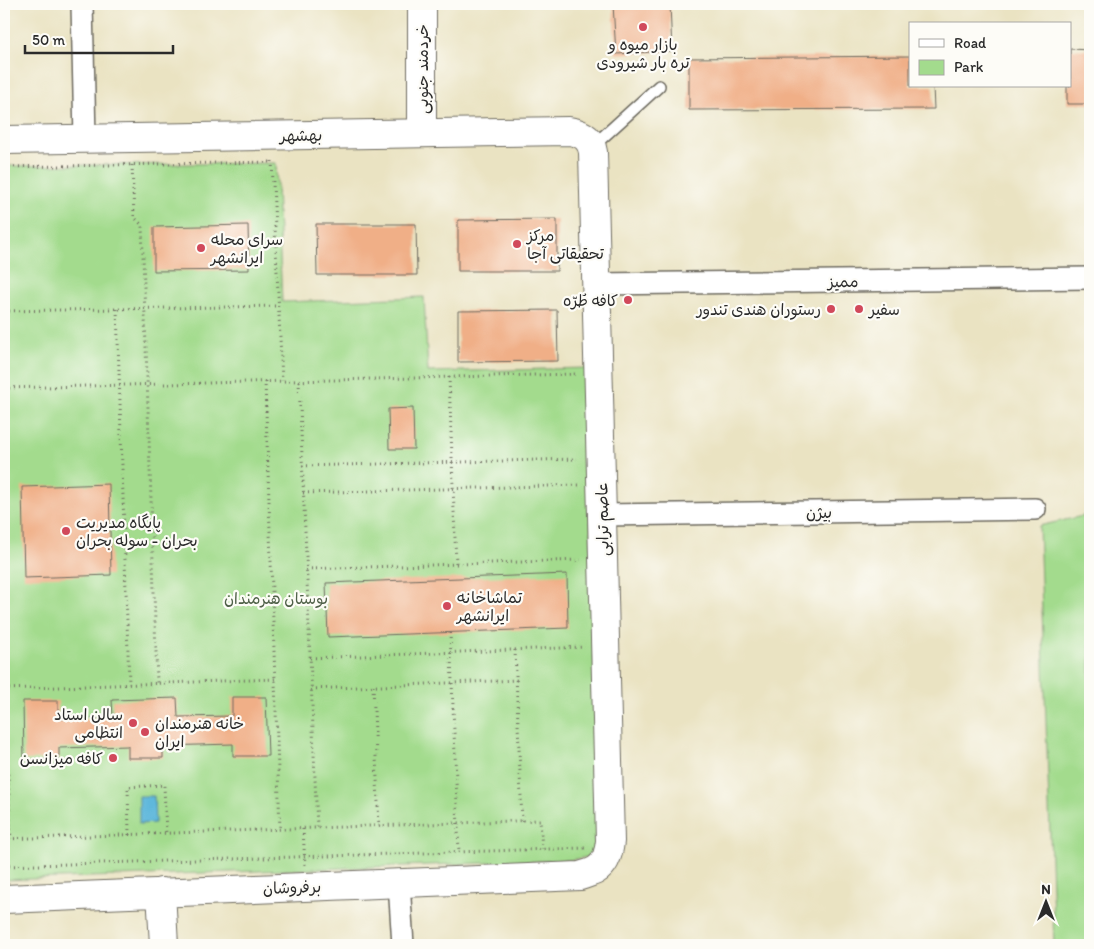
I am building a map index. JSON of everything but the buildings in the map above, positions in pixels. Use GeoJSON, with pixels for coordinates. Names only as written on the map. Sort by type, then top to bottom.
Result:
{"type":"FeatureCollection","features":[{"type":"Feature","properties":{"kind":"street"},"geometry":{"type":"LineString","coordinates":[[82,4],[85,139]]}},
{"type":"Feature","properties":{"kind":"street","name":"خردمند جنوبی"},"geometry":{"type":"LineString","coordinates":[[422,4],[422,134]]}},
{"type":"Feature","properties":{"kind":"street","name":"بهشهر"},"geometry":{"type":"LineString","coordinates":[[4,140],[85,139],[271,149],[422,134],[569,131],[585,136],[589,139],[592,146]]}},
{"type":"Feature","properties":{"kind":"street","name":"عاصم ترابی"},"geometry":{"type":"LineString","coordinates":[[580,876],[596,870],[603,864],[607,857],[610,842],[592,146]]}},
{"type":"Feature","properties":{"kind":"street","name":"ممیز"},"geometry":{"type":"LineString","coordinates":[[596,284],[1090,278]]}},
{"type":"Feature","properties":{"kind":"street","name":"بیژن"},"geometry":{"type":"LineString","coordinates":[[602,514],[1035,509]]}},
{"type":"Feature","properties":{"kind":"street","name":"برفروشان"},"geometry":{"type":"LineString","coordinates":[[4,899],[580,876]]}},
{"type":"Feature","properties":{"kind":"street"},"geometry":{"type":"LineString","coordinates":[[399,883],[402,945]]}},
{"type":"Feature","properties":{"kind":"street"},"geometry":{"type":"LineString","coordinates":[[160,892],[164,945]]}},
{"type":"Feature","properties":{"kind":"lane"},"geometry":{"type":"LineString","coordinates":[[592,146],[659,86]]}},
{"type":"Feature","properties":{"kind":"path"},"geometry":{"type":"LineString","coordinates":[[4,166],[132,165],[271,149],[282,381]]}},
{"type":"Feature","properties":{"kind":"path"},"geometry":{"type":"LineString","coordinates":[[132,165],[134,217],[142,225],[156,683]]}},
{"type":"Feature","properties":{"kind":"path"},"geometry":{"type":"LineString","coordinates":[[4,312],[278,306]]}},
{"type":"Feature","properties":{"kind":"path"},"geometry":{"type":"LineString","coordinates":[[117,309],[129,684]]}},
{"type":"Feature","properties":{"kind":"path"},"geometry":{"type":"LineString","coordinates":[[4,388],[598,374]]}},
{"type":"Feature","properties":{"kind":"path"},"geometry":{"type":"LineString","coordinates":[[449,377],[456,564]]}},
{"type":"Feature","properties":{"kind":"path"},"geometry":{"type":"LineString","coordinates":[[265,381],[280,830]]}},
{"type":"Feature","properties":{"kind":"path"},"geometry":{"type":"LineString","coordinates":[[299,381],[317,828]]}},
{"type":"Feature","properties":{"kind":"path"},"geometry":{"type":"LineString","coordinates":[[302,466],[583,458]]}},
{"type":"Feature","properties":{"kind":"path"},"geometry":{"type":"LineString","coordinates":[[303,492],[583,485]]}},
{"type":"Feature","properties":{"kind":"path"},"geometry":{"type":"LineString","coordinates":[[306,569],[585,560]]}},
{"type":"Feature","properties":{"kind":"path"},"geometry":{"type":"LineString","coordinates":[[450,633],[458,852]]}},
{"type":"Feature","properties":{"kind":"path"},"geometry":{"type":"LineString","coordinates":[[310,658],[587,647]]}},
{"type":"Feature","properties":{"kind":"path"},"geometry":{"type":"LineString","coordinates":[[516,650],[522,821]]}},
{"type":"Feature","properties":{"kind":"path"},"geometry":{"type":"LineString","coordinates":[[4,689],[275,679]]}},
{"type":"Feature","properties":{"kind":"path"},"geometry":{"type":"LineString","coordinates":[[311,689],[517,680]]}},
{"type":"Feature","properties":{"kind":"path"},"geometry":{"type":"LineString","coordinates":[[373,686],[379,826]]}},
{"type":"Feature","properties":{"kind":"path"},"geometry":{"type":"LineString","coordinates":[[4,696],[5,765],[10,839]]}},
{"type":"Feature","properties":{"kind":"path"},"geometry":{"type":"LineString","coordinates":[[129,835],[128,787],[164,785],[166,834]]}},
{"type":"Feature","properties":{"kind":"path"},"geometry":{"type":"LineString","coordinates":[[4,839],[540,820],[542,849]]}},
{"type":"Feature","properties":{"kind":"path"},"geometry":{"type":"LineString","coordinates":[[303,829],[306,887]]}},
{"type":"Feature","properties":{"kind":"path"},"geometry":{"type":"LineString","coordinates":[[4,866],[592,848]]}},
{"type":"Feature","properties":{"kind":"green space","name":"بوستان هنرمندان"},"geometry":{"type":"Polygon","coordinates":[[[276,163],[282,302],[424,297],[428,372],[587,368],[599,840],[587,857],[571,860],[4,880],[4,166],[276,163]]]}},
{"type":"Feature","properties":{"kind":"green space"},"geometry":{"type":"Polygon","coordinates":[[[1090,502],[1090,945],[1054,945],[1039,526],[1087,515],[1090,502]]]}},
{"type":"Feature","properties":{"kind":"water"},"geometry":{"type":"Polygon","coordinates":[[[139,796],[154,796],[155,823],[139,824],[139,796]]]}},
{"type":"Feature","properties":{"kind":"place","name":"بازار میوه و تره بار شیرودی"},"geometry":{"type":"Point","coordinates":[643,27]}},
{"type":"Feature","properties":{"kind":"place","name":"مرکز تحقیقاتی آجا"},"geometry":{"type":"Point","coordinates":[517,244]}},
{"type":"Feature","properties":{"kind":"place","name":"سرای محله ایرانشهر"},"geometry":{"type":"Point","coordinates":[201,248]}},
{"type":"Feature","properties":{"kind":"place","name":"کافه طُرّه"},"geometry":{"type":"Point","coordinates":[628,300]}},
{"type":"Feature","properties":{"kind":"place","name":"رستوران هندی تندور"},"geometry":{"type":"Point","coordinates":[831,309]}},
{"type":"Feature","properties":{"kind":"place","name":"سفیر"},"geometry":{"type":"Point","coordinates":[859,309]}},
{"type":"Feature","properties":{"kind":"place","name":"پایگاه مدیریت بحران - سوله بحران"},"geometry":{"type":"Point","coordinates":[66,531]}},
{"type":"Feature","properties":{"kind":"place","name":"تماشاخانه ایرانشهر"},"geometry":{"type":"Point","coordinates":[447,606]}},
{"type":"Feature","properties":{"kind":"place","name":"سالن استاد انتظامی"},"geometry":{"type":"Point","coordinates":[133,723]}},
{"type":"Feature","properties":{"kind":"place","name":"خانه هنرمندان ایران"},"geometry":{"type":"Point","coordinates":[145,732]}},
{"type":"Feature","properties":{"kind":"place","name":"کافه میزانسن"},"geometry":{"type":"Point","coordinates":[113,758]}}]}
